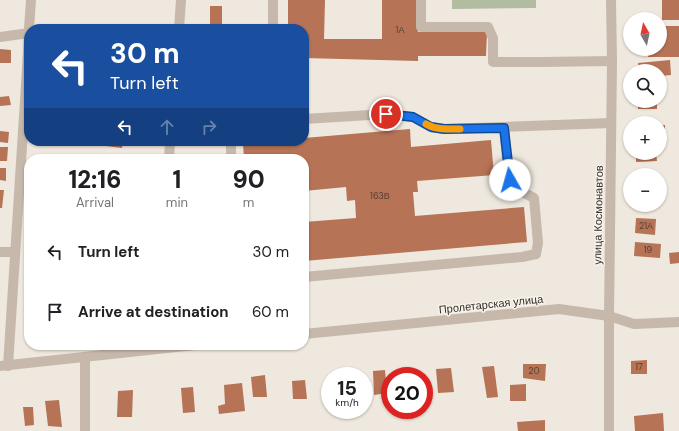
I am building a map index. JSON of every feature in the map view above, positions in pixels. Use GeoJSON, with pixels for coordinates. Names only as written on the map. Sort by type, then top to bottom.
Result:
{"type":"FeatureCollection","features":[{"type":"Feature","properties":{"kind":"street"},"geometry":{"type":"LineString","coordinates":[[30,24],[31,0]]}},
{"type":"Feature","properties":{"kind":"street"},"geometry":{"type":"LineString","coordinates":[[179,24],[181,0]]}},
{"type":"Feature","properties":{"kind":"street"},"geometry":{"type":"LineString","coordinates":[[273,0],[273,24]]}},
{"type":"Feature","properties":{"kind":"street"},"geometry":{"type":"LineString","coordinates":[[421,0],[421,27],[488,27],[493,38],[493,62],[612,61]]}},
{"type":"Feature","properties":{"kind":"street","name":"улица Космонавтов"},"geometry":{"type":"LineString","coordinates":[[609,431],[612,61],[611,0]]}},
{"type":"Feature","properties":{"kind":"street"},"geometry":{"type":"LineString","coordinates":[[0,37],[24,34]]}},
{"type":"Feature","properties":{"kind":"street"},"geometry":{"type":"LineString","coordinates":[[24,114],[15,252],[4,366],[131,350]]}},
{"type":"Feature","properties":{"kind":"street"},"geometry":{"type":"LineString","coordinates":[[309,120],[386,114],[413,117],[431,127],[444,129],[611,123]]}},
{"type":"Feature","properties":{"kind":"street"},"geometry":{"type":"LineString","coordinates":[[309,277],[522,257],[536,254],[538,243],[534,198],[515,188],[510,180],[504,128]]}},
{"type":"Feature","properties":{"kind":"street"},"geometry":{"type":"LineString","coordinates":[[0,252],[15,252]]}},
{"type":"Feature","properties":{"kind":"street","name":"Пролетарская улица"},"geometry":{"type":"LineString","coordinates":[[309,334],[559,309],[609,316],[634,324],[679,322]]}},
{"type":"Feature","properties":{"kind":"street"},"geometry":{"type":"LineString","coordinates":[[84,356],[85,431]]}},
{"type":"Feature","properties":{"kind":"green space"},"geometry":{"type":"Polygon","coordinates":[[[452,0],[536,0],[536,8],[452,9],[452,0]]]}},
{"type":"Feature","properties":{"kind":"building"},"geometry":{"type":"Polygon","coordinates":[[[288,0],[325,0],[324,39],[382,39],[382,0],[417,0],[418,32],[487,32],[486,56],[418,56],[418,61],[309,58],[309,24],[288,24],[288,0]]]}},
{"type":"Feature","properties":{"kind":"building"},"geometry":{"type":"Polygon","coordinates":[[[662,0],[679,0],[679,20],[667,20],[667,12],[662,12],[662,0]]]}},
{"type":"Feature","properties":{"kind":"building"},"geometry":{"type":"Polygon","coordinates":[[[210,6],[222,6],[222,24],[210,24],[210,6]]]}},
{"type":"Feature","properties":{"kind":"building"},"geometry":{"type":"Polygon","coordinates":[[[667,26],[679,26],[679,57],[648,57],[667,56],[667,26]]]}},
{"type":"Feature","properties":{"kind":"building"},"geometry":{"type":"Polygon","coordinates":[[[0,49],[11,50],[11,63],[0,63],[0,49]]]}},
{"type":"Feature","properties":{"kind":"building"},"geometry":{"type":"Polygon","coordinates":[[[670,60],[671,75],[667,75],[667,64],[638,63],[670,60]]]}},
{"type":"Feature","properties":{"kind":"building"},"geometry":{"type":"Polygon","coordinates":[[[9,96],[11,105],[0,106],[0,97],[9,96]]]}},
{"type":"Feature","properties":{"kind":"building"},"geometry":{"type":"Polygon","coordinates":[[[638,108],[657,108],[657,109],[638,108]]]}},
{"type":"Feature","properties":{"kind":"building"},"geometry":{"type":"Polygon","coordinates":[[[410,129],[411,147],[491,140],[494,175],[417,181],[418,192],[413,192],[415,216],[524,207],[527,242],[309,261],[309,222],[356,218],[355,200],[347,201],[346,187],[309,191],[309,154],[244,154],[243,146],[309,146],[309,138],[410,129]]]}},
{"type":"Feature","properties":{"kind":"building"},"geometry":{"type":"Polygon","coordinates":[[[0,131],[9,132],[8,143],[0,142],[0,131]]]}},
{"type":"Feature","properties":{"kind":"building"},"geometry":{"type":"Polygon","coordinates":[[[106,146],[122,146],[122,148],[106,146]]]}},
{"type":"Feature","properties":{"kind":"building"},"geometry":{"type":"Polygon","coordinates":[[[0,147],[8,147],[7,161],[0,161],[0,147]]]}},
{"type":"Feature","properties":{"kind":"building"},"geometry":{"type":"Polygon","coordinates":[[[636,160],[657,161],[636,162],[636,160]]]}},
{"type":"Feature","properties":{"kind":"building"},"geometry":{"type":"Polygon","coordinates":[[[0,168],[6,168],[6,181],[0,180],[0,168]]]}},
{"type":"Feature","properties":{"kind":"building"},"geometry":{"type":"Polygon","coordinates":[[[0,190],[4,190],[2,208],[0,208],[0,190]]]}},
{"type":"Feature","properties":{"kind":"building"},"geometry":{"type":"Polygon","coordinates":[[[636,218],[656,219],[655,235],[635,233],[636,218]]]}},
{"type":"Feature","properties":{"kind":"building"},"geometry":{"type":"Polygon","coordinates":[[[635,242],[661,244],[660,258],[634,256],[635,242]]]}},
{"type":"Feature","properties":{"kind":"building"},"geometry":{"type":"Polygon","coordinates":[[[679,252],[679,263],[670,264],[669,253],[679,252]]]}},
{"type":"Feature","properties":{"kind":"building"},"geometry":{"type":"Polygon","coordinates":[[[647,360],[647,374],[631,374],[631,361],[647,360]]]}},
{"type":"Feature","properties":{"kind":"building"},"geometry":{"type":"Polygon","coordinates":[[[523,364],[546,364],[545,381],[523,378],[523,364]]]}},
{"type":"Feature","properties":{"kind":"building"},"geometry":{"type":"Polygon","coordinates":[[[494,366],[498,397],[487,398],[482,367],[494,366]]]}},
{"type":"Feature","properties":{"kind":"building"},"geometry":{"type":"Polygon","coordinates":[[[451,368],[454,392],[438,393],[436,369],[451,368]]]}},
{"type":"Feature","properties":{"kind":"building"},"geometry":{"type":"Polygon","coordinates":[[[381,370],[381,394],[374,395],[373,371],[381,370]]]}},
{"type":"Feature","properties":{"kind":"building"},"geometry":{"type":"Polygon","coordinates":[[[265,375],[267,397],[253,397],[251,377],[265,375]]]}},
{"type":"Feature","properties":{"kind":"building"},"geometry":{"type":"Polygon","coordinates":[[[305,380],[307,399],[293,399],[292,381],[305,380]]]}},
{"type":"Feature","properties":{"kind":"building"},"geometry":{"type":"Polygon","coordinates":[[[242,383],[245,411],[219,414],[218,406],[225,404],[224,385],[242,383]]]}},
{"type":"Feature","properties":{"kind":"building"},"geometry":{"type":"Polygon","coordinates":[[[526,384],[526,401],[510,401],[510,385],[526,384]]]}},
{"type":"Feature","properties":{"kind":"building"},"geometry":{"type":"Polygon","coordinates":[[[193,387],[195,412],[183,413],[181,388],[193,387]]]}},
{"type":"Feature","properties":{"kind":"building"},"geometry":{"type":"Polygon","coordinates":[[[133,390],[132,417],[117,417],[118,391],[133,390]]]}},
{"type":"Feature","properties":{"kind":"building"},"geometry":{"type":"Polygon","coordinates":[[[59,400],[62,427],[48,426],[45,401],[59,400]]]}},
{"type":"Feature","properties":{"kind":"building"},"geometry":{"type":"Polygon","coordinates":[[[23,407],[33,407],[34,425],[25,426],[23,407]]]}},
{"type":"Feature","properties":{"kind":"building"},"geometry":{"type":"Polygon","coordinates":[[[663,413],[664,431],[635,431],[634,416],[663,413]]]}},
{"type":"Feature","properties":{"kind":"building"},"geometry":{"type":"Polygon","coordinates":[[[545,420],[545,431],[518,431],[517,422],[545,420]]]}},
{"type":"Feature","properties":{"kind":"slow traffic"},"geometry":{"type":"LineString","coordinates":[[426,124],[431,127],[444,129],[460,129]]}},
{"type":"Feature","properties":{"kind":"route"},"geometry":{"type":"LineString","coordinates":[[386,114],[413,117],[431,127],[444,129],[504,128],[510,180]]}}]}
